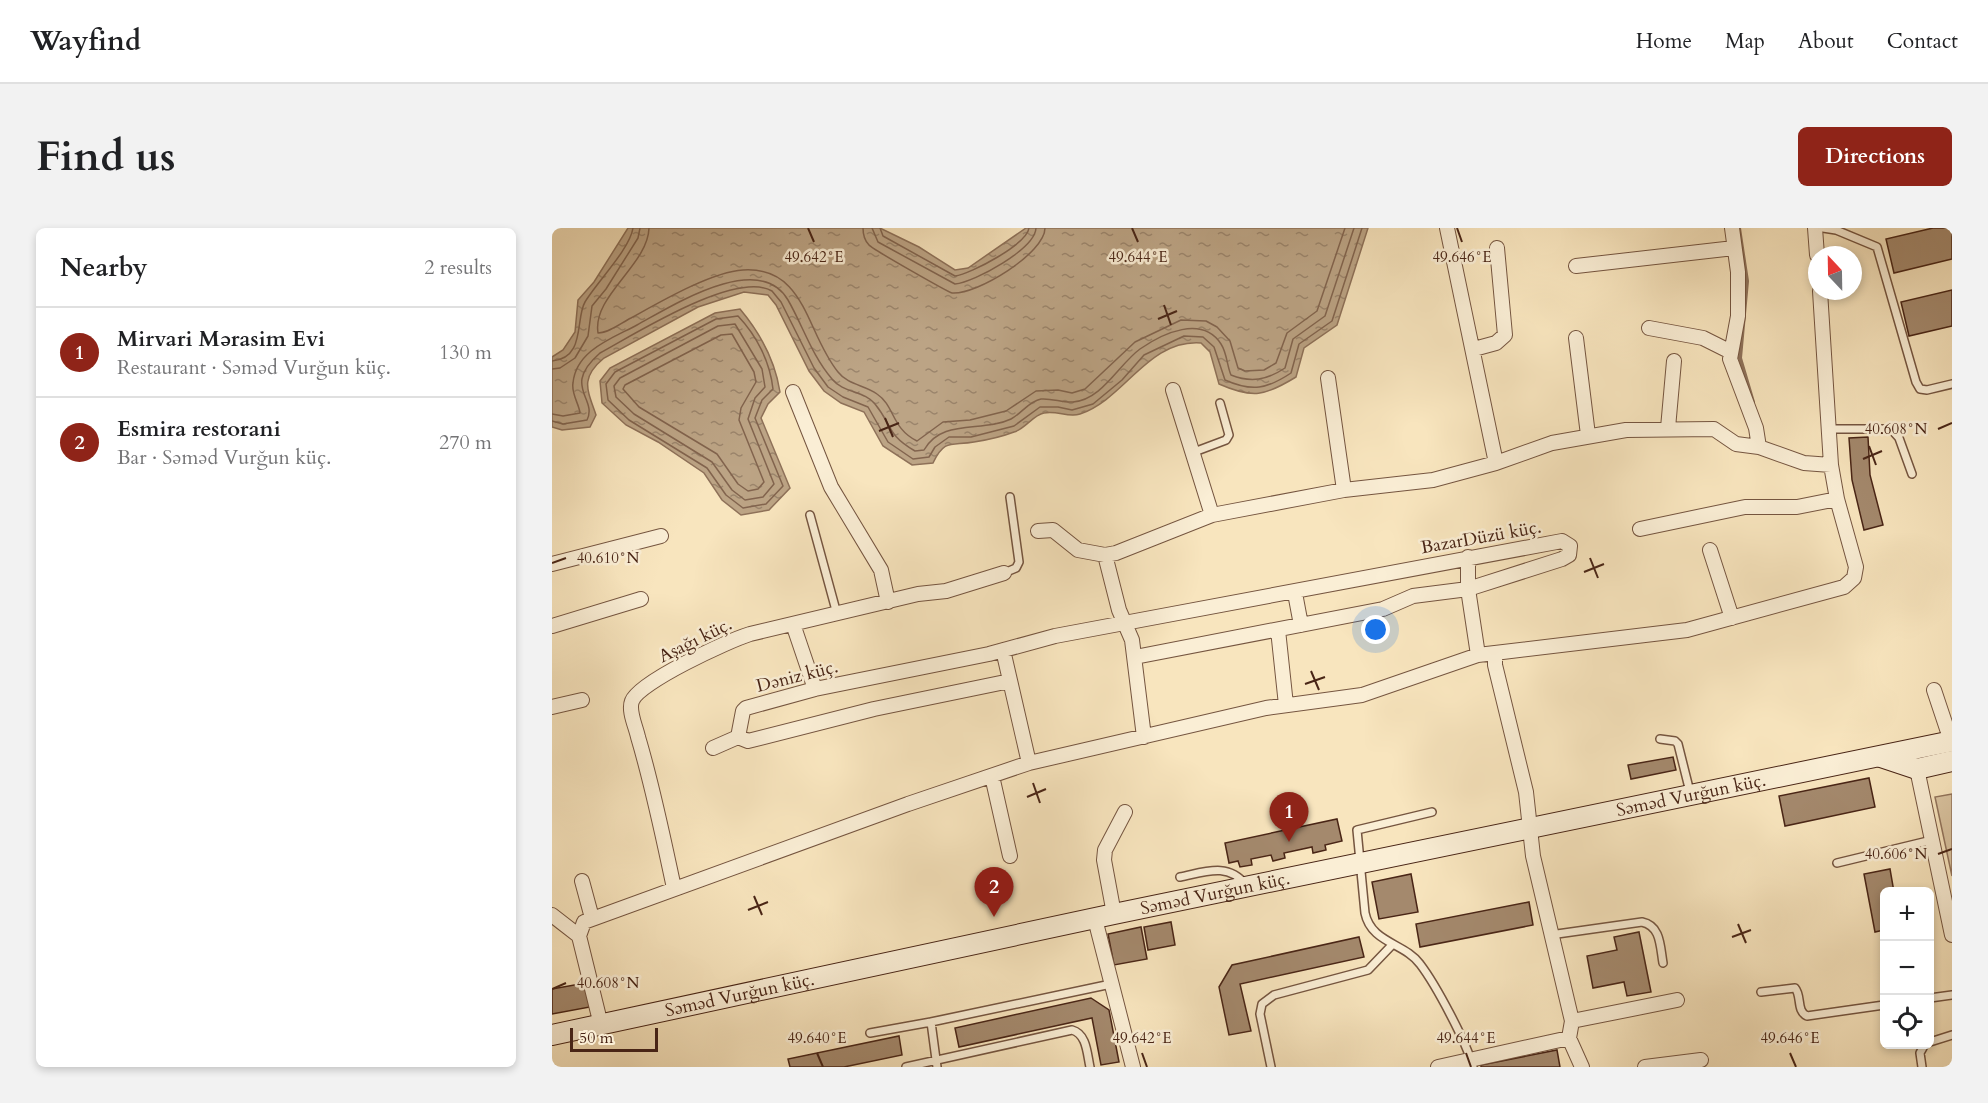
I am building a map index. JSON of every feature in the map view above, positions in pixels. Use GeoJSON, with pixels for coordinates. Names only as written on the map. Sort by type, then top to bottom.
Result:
{"type":"FeatureCollection","features":[{"type":"Feature","properties":{"kind":"main road"},"geometry":{"type":"LineString","coordinates":[[1917,769],[1914,749],[1952,741]]}},
{"type":"Feature","properties":{"kind":"main road","name":"Səməd Vurğun küç."},"geometry":{"type":"LineString","coordinates":[[552,1035],[1114,914],[1914,749]]}},
{"type":"Feature","properties":{"kind":"main road"},"geometry":{"type":"LineString","coordinates":[[1879,756],[1917,769],[1952,761]]}},
{"type":"Feature","properties":{"kind":"street"},"geometry":{"type":"LineString","coordinates":[[1447,228],[1496,463]]}},
{"type":"Feature","properties":{"kind":"street"},"geometry":{"type":"LineString","coordinates":[[1732,228],[1738,272],[1738,316],[1730,359],[1756,428],[1759,447]]}},
{"type":"Feature","properties":{"kind":"street"},"geometry":{"type":"LineString","coordinates":[[1815,228],[1816,246]]}},
{"type":"Feature","properties":{"kind":"street"},"geometry":{"type":"LineString","coordinates":[[1474,349],[1496,343],[1505,335],[1497,248]]}},
{"type":"Feature","properties":{"kind":"street"},"geometry":{"type":"LineString","coordinates":[[1576,266],[1734,248]]}},
{"type":"Feature","properties":{"kind":"street"},"geometry":{"type":"LineString","coordinates":[[601,1025],[579,936],[584,922],[992,776],[1029,763],[1286,705],[1338,701],[1478,655],[1687,630],[1844,587],[1854,578],[1856,567],[1836,499],[1831,465],[1821,300]]}},
{"type":"Feature","properties":{"kind":"street"},"geometry":{"type":"LineString","coordinates":[[1650,328],[1703,338],[1731,352]]}},
{"type":"Feature","properties":{"kind":"street"},"geometry":{"type":"LineString","coordinates":[[1576,338],[1588,435]]}},
{"type":"Feature","properties":{"kind":"street"},"geometry":{"type":"LineString","coordinates":[[1668,428],[1674,361]]}},
{"type":"Feature","properties":{"kind":"street"},"geometry":{"type":"LineString","coordinates":[[1328,378],[1344,490]]}},
{"type":"Feature","properties":{"kind":"street"},"geometry":{"type":"LineString","coordinates":[[1173,390],[1212,515]]}},
{"type":"Feature","properties":{"kind":"street"},"geometry":{"type":"LineString","coordinates":[[793,392],[831,487],[881,570],[888,602]]}},
{"type":"Feature","properties":{"kind":"street"},"geometry":{"type":"LineString","coordinates":[[1038,531],[1053,530],[1072,548],[1105,555],[1132,548],[1212,515],[1344,490],[1433,480],[1496,463],[1552,443],[1588,435],[1668,428],[1714,429],[1736,444],[1759,447],[1804,463],[1831,465]]}},
{"type":"Feature","properties":{"kind":"street"},"geometry":{"type":"LineString","coordinates":[[1640,529],[1745,507],[1797,507],[1836,499]]}},
{"type":"Feature","properties":{"kind":"street"},"geometry":{"type":"LineString","coordinates":[[552,564],[661,536]]}},
{"type":"Feature","properties":{"kind":"street","name":"BazarDüzü küç."},"geometry":{"type":"LineString","coordinates":[[1126,623],[1562,541],[1567,542],[1571,551],[1562,559],[1468,589],[1413,596],[1383,609],[1136,657]]}},
{"type":"Feature","properties":{"kind":"street"},"geometry":{"type":"LineString","coordinates":[[1710,550],[1732,618]]}},
{"type":"Feature","properties":{"kind":"street"},"geometry":{"type":"LineString","coordinates":[[1105,555],[1119,610],[1126,623],[1136,657],[1144,737]]}},
{"type":"Feature","properties":{"kind":"street"},"geometry":{"type":"LineString","coordinates":[[1468,557],[1468,589],[1478,655]]}},
{"type":"Feature","properties":{"kind":"street","name":"Aşağı küç."},"geometry":{"type":"LineString","coordinates":[[675,888],[633,716],[632,701],[651,682],[734,639],[888,602],[946,591],[1004,573]]}},
{"type":"Feature","properties":{"kind":"street"},"geometry":{"type":"LineString","coordinates":[[1295,593],[1301,625]]}},
{"type":"Feature","properties":{"kind":"street"},"geometry":{"type":"LineString","coordinates":[[552,626],[641,598]]}},
{"type":"Feature","properties":{"kind":"street","name":"Dəniz küç."},"geometry":{"type":"LineString","coordinates":[[738,736],[746,708],[814,689],[1004,650],[1055,636],[1126,623]]}},
{"type":"Feature","properties":{"kind":"street"},"geometry":{"type":"LineString","coordinates":[[793,624],[814,689]]}},
{"type":"Feature","properties":{"kind":"street"},"geometry":{"type":"LineString","coordinates":[[1278,630],[1286,705]]}},
{"type":"Feature","properties":{"kind":"street"},"geometry":{"type":"LineString","coordinates":[[1004,650],[1029,763]]}},
{"type":"Feature","properties":{"kind":"street"},"geometry":{"type":"LineString","coordinates":[[1495,653],[1495,665],[1526,792],[1533,856],[1572,1021],[1569,1038],[1582,1067]]}},
{"type":"Feature","properties":{"kind":"street"},"geometry":{"type":"LineString","coordinates":[[713,748],[738,736],[748,741],[874,709],[1010,681]]}},
{"type":"Feature","properties":{"kind":"street"},"geometry":{"type":"LineString","coordinates":[[1934,690],[1952,741]]}},
{"type":"Feature","properties":{"kind":"street"},"geometry":{"type":"LineString","coordinates":[[552,707],[582,700]]}},
{"type":"Feature","properties":{"kind":"street"},"geometry":{"type":"LineString","coordinates":[[1917,769],[1952,935]]}},
{"type":"Feature","properties":{"kind":"street"},"geometry":{"type":"LineString","coordinates":[[992,776],[1010,856]]}},
{"type":"Feature","properties":{"kind":"street"},"geometry":{"type":"LineString","coordinates":[[1114,914],[1104,860],[1105,850],[1125,812]]}},
{"type":"Feature","properties":{"kind":"street"},"geometry":{"type":"LineString","coordinates":[[582,881],[592,918]]}},
{"type":"Feature","properties":{"kind":"street"},"geometry":{"type":"LineString","coordinates":[[552,915],[579,936]]}},
{"type":"Feature","properties":{"kind":"street"},"geometry":{"type":"LineString","coordinates":[[1095,919],[1132,1067]]}},
{"type":"Feature","properties":{"kind":"street"},"geometry":{"type":"LineString","coordinates":[[1572,1021],[1677,1000]]}},
{"type":"Feature","properties":{"kind":"street"},"geometry":{"type":"LineString","coordinates":[[1437,1067],[1472,1064],[1569,1038]]}},
{"type":"Feature","properties":{"kind":"street"},"geometry":{"type":"LineString","coordinates":[[1645,1067],[1701,1060]]}},
{"type":"Feature","properties":{"kind":"lane"},"geometry":{"type":"LineString","coordinates":[[1823,228],[1836,230],[1877,247],[1916,382],[1920,388],[1927,390],[1952,384]]}},
{"type":"Feature","properties":{"kind":"lane"},"geometry":{"type":"LineString","coordinates":[[1194,452],[1226,440],[1229,435],[1220,403]]}},
{"type":"Feature","properties":{"kind":"lane"},"geometry":{"type":"LineString","coordinates":[[1830,429],[1891,429],[1899,438],[1912,474]]}},
{"type":"Feature","properties":{"kind":"lane"},"geometry":{"type":"LineString","coordinates":[[1004,573],[1016,568],[1019,562],[1010,496]]}},
{"type":"Feature","properties":{"kind":"lane"},"geometry":{"type":"LineString","coordinates":[[810,515],[837,614]]}},
{"type":"Feature","properties":{"kind":"lane"},"geometry":{"type":"LineString","coordinates":[[1660,739],[1675,741],[1678,744],[1690,794]]}},
{"type":"Feature","properties":{"kind":"lane"},"geometry":{"type":"LineString","coordinates":[[1432,812],[1357,830],[1358,864],[1367,924],[1392,945],[1420,963],[1472,1064]]}},
{"type":"Feature","properties":{"kind":"lane"},"geometry":{"type":"LineString","coordinates":[[1837,862],[1932,840]]}},
{"type":"Feature","properties":{"kind":"lane"},"geometry":{"type":"LineString","coordinates":[[1180,877],[1219,869],[1238,875],[1247,887]]}},
{"type":"Feature","properties":{"kind":"lane"},"geometry":{"type":"LineString","coordinates":[[1550,934],[1642,922],[1650,923],[1656,928],[1663,963]]}},
{"type":"Feature","properties":{"kind":"lane"},"geometry":{"type":"LineString","coordinates":[[1271,1067],[1260,1014],[1262,1004],[1274,995],[1368,970],[1392,945]]}},
{"type":"Feature","properties":{"kind":"lane"},"geometry":{"type":"LineString","coordinates":[[870,1033],[1111,984]]}},
{"type":"Feature","properties":{"kind":"lane"},"geometry":{"type":"LineString","coordinates":[[1761,992],[1795,988],[1800,1009],[1807,1016],[1880,1006]]}},
{"type":"Feature","properties":{"kind":"lane"},"geometry":{"type":"LineString","coordinates":[[1934,997],[1952,995]]}},
{"type":"Feature","properties":{"kind":"lane"},"geometry":{"type":"LineString","coordinates":[[931,1022],[936,1064]]}},
{"type":"Feature","properties":{"kind":"lane"},"geometry":{"type":"LineString","coordinates":[[906,1067],[936,1064],[1072,1030],[1079,1032],[1083,1038],[1090,1067]]}},
{"type":"Feature","properties":{"kind":"lane"},"geometry":{"type":"LineString","coordinates":[[1934,1040],[1952,1035]]}},
{"type":"Feature","properties":{"kind":"lane"},"geometry":{"type":"LineString","coordinates":[[1922,1049],[1920,1053],[1922,1067]]}},
{"type":"Feature","properties":{"kind":"shaded area"},"geometry":{"type":"Polygon","coordinates":[[[1952,794],[1952,876],[1935,797],[1952,794]]]}},
{"type":"Feature","properties":{"kind":"water"},"geometry":{"type":"Polygon","coordinates":[[[628,228],[880,228],[919,247],[955,270],[968,268],[1026,228],[1368,228],[1337,325],[1304,348],[1296,377],[1276,388],[1267,392],[1250,393],[1219,384],[1210,352],[1201,343],[1182,344],[1166,350],[1151,360],[1110,396],[1080,414],[1044,413],[1014,432],[999,437],[945,446],[933,463],[912,465],[883,446],[864,412],[841,403],[824,391],[809,371],[776,305],[768,295],[744,292],[698,307],[604,358],[596,365],[589,378],[588,391],[596,415],[590,427],[562,430],[552,427],[552,357],[563,350],[575,332],[578,300],[594,282],[628,228]]]}},
{"type":"Feature","properties":{"kind":"water"},"geometry":{"type":"Polygon","coordinates":[[[740,309],[761,338],[775,369],[780,392],[768,404],[761,418],[790,488],[769,510],[741,515],[722,500],[704,473],[658,442],[626,425],[602,403],[600,381],[610,368],[715,313],[740,309]]]}},
{"type":"Feature","properties":{"kind":"building"},"geometry":{"type":"Polygon","coordinates":[[[1933,228],[1952,228],[1952,259],[1894,273],[1886,239],[1933,228]]]}},
{"type":"Feature","properties":{"kind":"building"},"geometry":{"type":"Polygon","coordinates":[[[1952,290],[1952,326],[1909,336],[1901,302],[1952,290]]]}},
{"type":"Feature","properties":{"kind":"building"},"geometry":{"type":"Polygon","coordinates":[[[1868,437],[1870,475],[1883,525],[1864,530],[1852,480],[1849,438],[1868,437]]]}},
{"type":"Feature","properties":{"kind":"building"},"geometry":{"type":"Polygon","coordinates":[[[1673,757],[1676,770],[1631,779],[1628,765],[1673,757]]]}},
{"type":"Feature","properties":{"kind":"building"},"geometry":{"type":"Polygon","coordinates":[[[1869,778],[1875,807],[1785,826],[1779,796],[1869,778]]]}},
{"type":"Feature","properties":{"kind":"building"},"geometry":{"type":"Polygon","coordinates":[[[1337,819],[1342,841],[1325,845],[1326,850],[1313,853],[1312,847],[1284,853],[1285,858],[1273,861],[1271,855],[1251,859],[1252,865],[1240,867],[1238,861],[1229,863],[1225,843],[1337,819]]]}},
{"type":"Feature","properties":{"kind":"building"},"geometry":{"type":"Polygon","coordinates":[[[1890,869],[1893,887],[1880,887],[1880,931],[1875,932],[1864,874],[1890,869]]]}},
{"type":"Feature","properties":{"kind":"building"},"geometry":{"type":"Polygon","coordinates":[[[1411,874],[1418,912],[1379,919],[1372,882],[1411,874]]]}},
{"type":"Feature","properties":{"kind":"building"},"geometry":{"type":"Polygon","coordinates":[[[1529,902],[1533,925],[1420,947],[1416,924],[1529,902]]]}},
{"type":"Feature","properties":{"kind":"building"},"geometry":{"type":"Polygon","coordinates":[[[1171,922],[1175,945],[1148,950],[1144,927],[1171,922]]]}},
{"type":"Feature","properties":{"kind":"building"},"geometry":{"type":"Polygon","coordinates":[[[1141,927],[1147,959],[1114,965],[1108,934],[1141,927]]]}},
{"type":"Feature","properties":{"kind":"building"},"geometry":{"type":"Polygon","coordinates":[[[1639,932],[1651,992],[1627,996],[1624,982],[1593,988],[1587,956],[1617,950],[1614,937],[1639,932]]]}},
{"type":"Feature","properties":{"kind":"building"},"geometry":{"type":"Polygon","coordinates":[[[1359,937],[1364,957],[1240,984],[1251,1031],[1229,1035],[1219,987],[1232,965],[1359,937]]]}},
{"type":"Feature","properties":{"kind":"building"},"geometry":{"type":"Polygon","coordinates":[[[585,983],[590,1007],[552,1014],[552,989],[585,983]]]}},
{"type":"Feature","properties":{"kind":"building"},"geometry":{"type":"Polygon","coordinates":[[[1091,998],[1109,1010],[1119,1062],[1101,1065],[1092,1018],[959,1047],[955,1028],[1091,998]]]}},
{"type":"Feature","properties":{"kind":"building"},"geometry":{"type":"Polygon","coordinates":[[[899,1036],[902,1055],[844,1067],[790,1067],[788,1059],[899,1036]]]}},
{"type":"Feature","properties":{"kind":"building"},"geometry":{"type":"Polygon","coordinates":[[[1557,1050],[1560,1067],[1481,1067],[1481,1065],[1557,1050]]]}},
{"type":"Feature","properties":{"kind":"waterway"},"geometry":{"type":"LineString","coordinates":[[1739,228],[1747,281],[1740,358],[1753,402]]}},
{"type":"Feature","properties":{"kind":"place","name":"Mirvari Mərasim Evi"},"geometry":{"type":"Point","coordinates":[1289,842]}},
{"type":"Feature","properties":{"kind":"place","name":"Esmira restorani"},"geometry":{"type":"Point","coordinates":[994,917]}}]}
